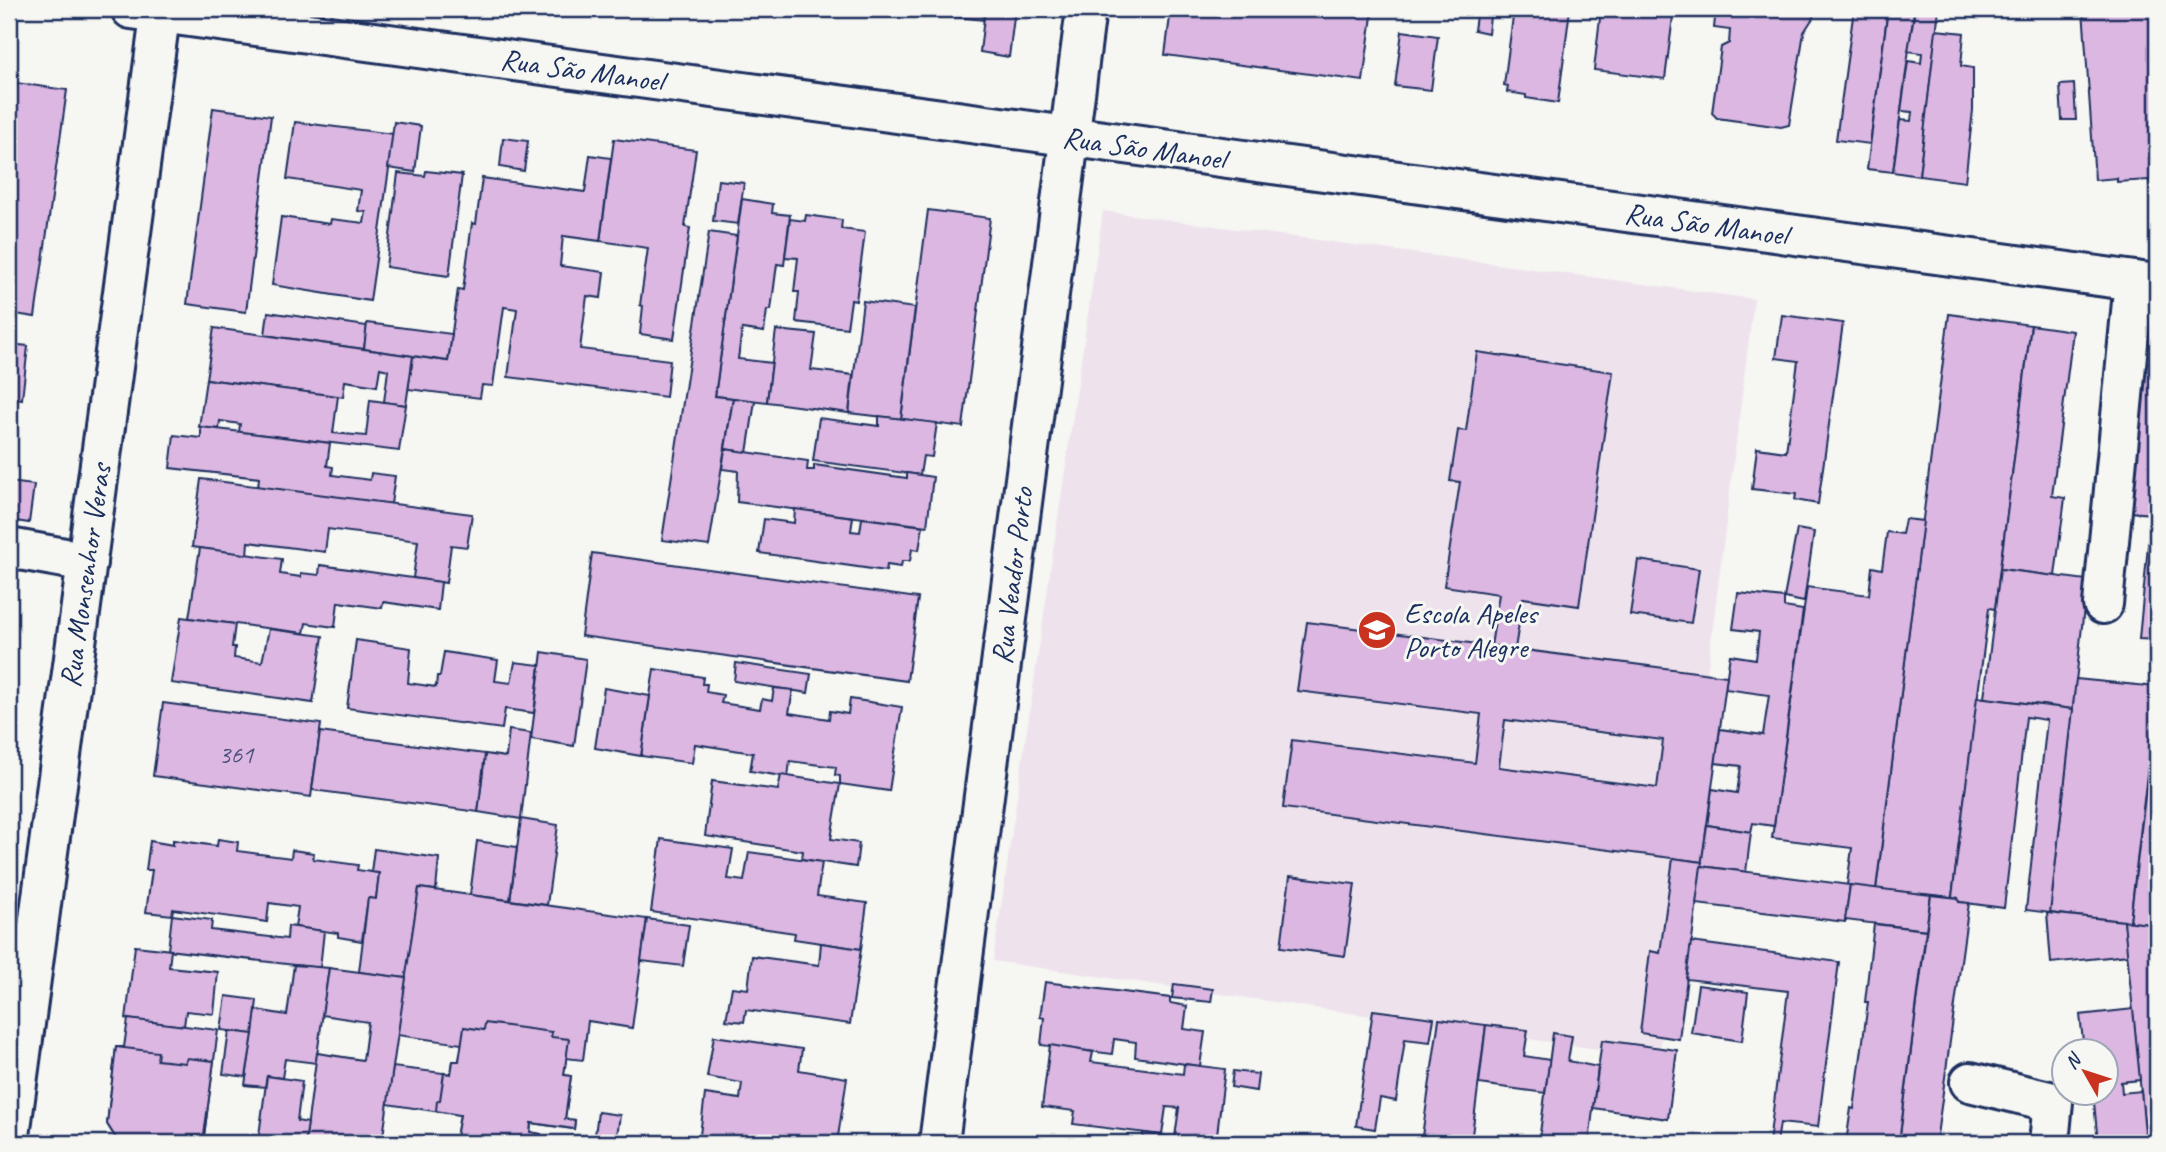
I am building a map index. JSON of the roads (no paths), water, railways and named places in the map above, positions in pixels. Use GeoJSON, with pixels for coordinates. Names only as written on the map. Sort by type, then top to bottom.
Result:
{"type":"FeatureCollection","features":[{"type":"Feature","properties":{"kind":"street","name":"Rua Veador Porto"},"geometry":{"type":"LineString","coordinates":[[939,1143],[1086,9]]}},
{"type":"Feature","properties":{"kind":"street","name":"Rua São Manoel"},"geometry":{"type":"LineString","coordinates":[[151,10],[1069,138],[2145,283]]}},
{"type":"Feature","properties":{"kind":"street","name":"Rua Monsenhor Veras"},"geometry":{"type":"LineString","coordinates":[[9,1143],[87,562],[151,10]]}},
{"type":"Feature","properties":{"kind":"street"},"geometry":{"type":"LineString","coordinates":[[2103,604],[2145,283]]}},
{"type":"Feature","properties":{"kind":"street"},"geometry":{"type":"LineString","coordinates":[[9,548],[87,562]]}},
{"type":"Feature","properties":{"kind":"street"},"geometry":{"type":"LineString","coordinates":[[1970,1082],[2053,1102],[2049,1143]]}},
{"type":"Feature","properties":{"kind":"place","name":"Escola Apeles Porto Alegre"},"geometry":{"type":"Point","coordinates":[1377,630]}}]}
